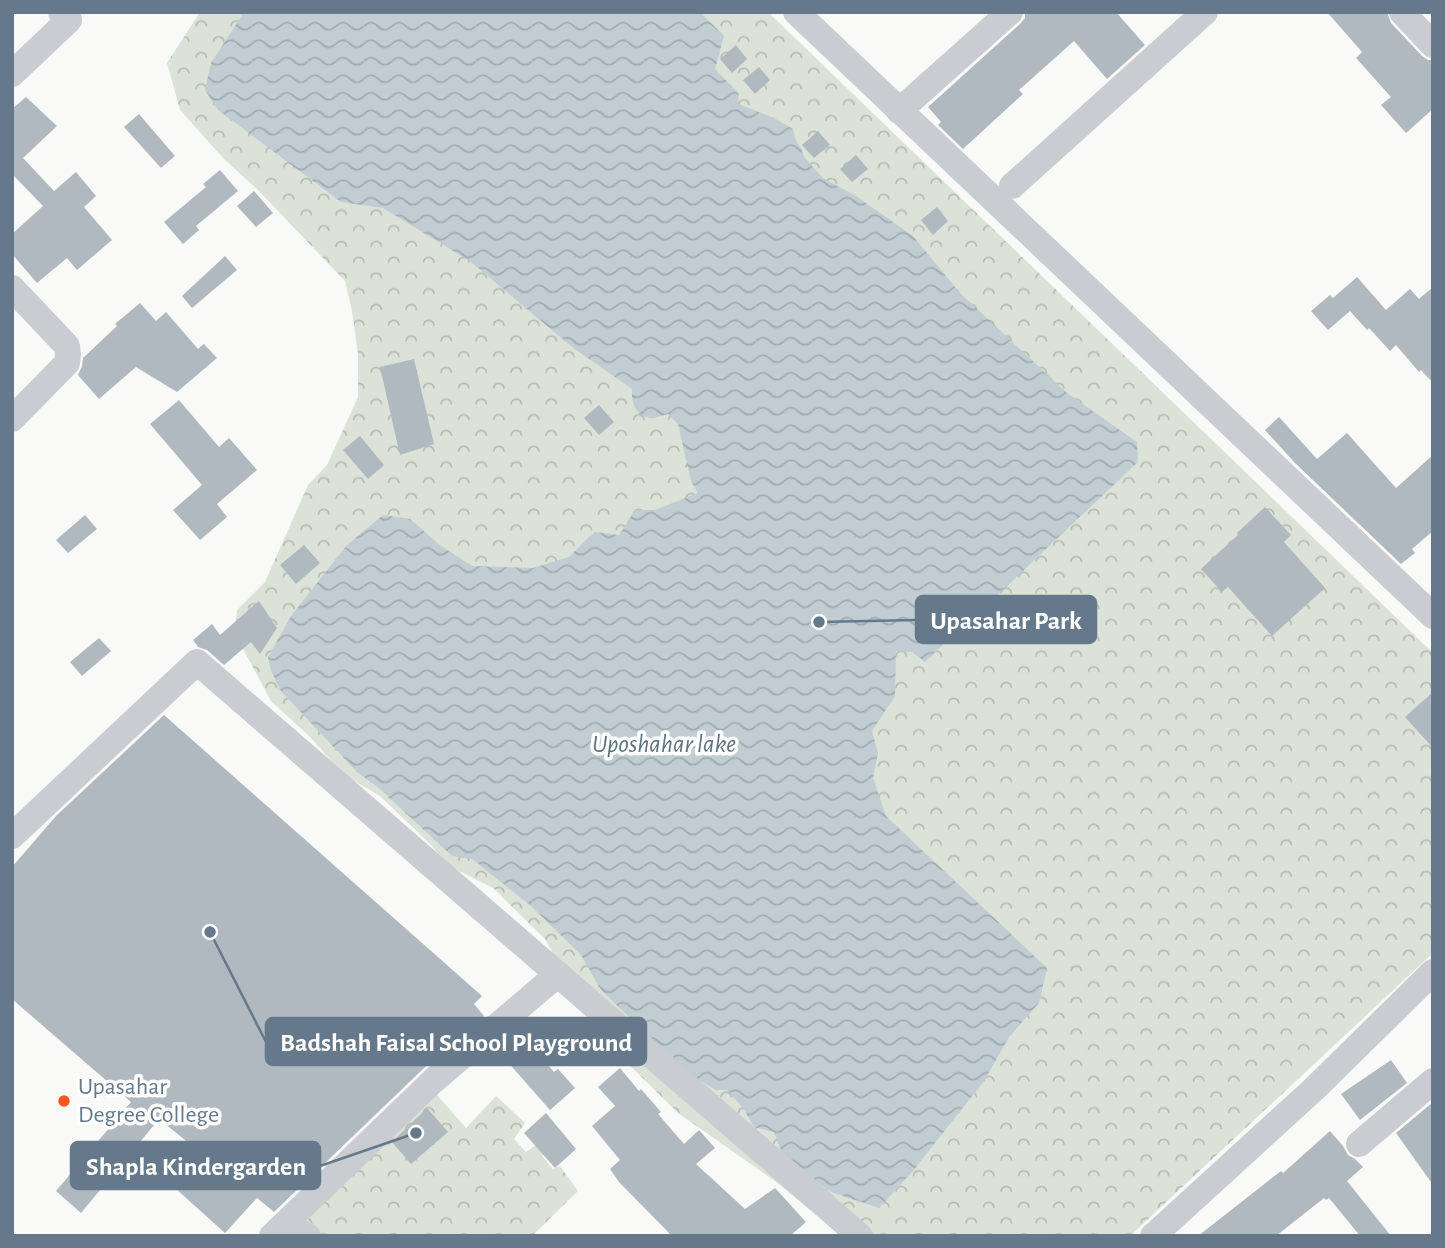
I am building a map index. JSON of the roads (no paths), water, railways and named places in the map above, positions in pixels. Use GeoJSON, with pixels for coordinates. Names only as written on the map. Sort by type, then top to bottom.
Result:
{"type":"FeatureCollection","features":[{"type":"Feature","properties":{"kind":"street"},"geometry":{"type":"LineString","coordinates":[[12,74],[69,20],[61,12]]}},
{"type":"Feature","properties":{"kind":"street"},"geometry":{"type":"LineString","coordinates":[[796,12],[1433,616]]}},
{"type":"Feature","properties":{"kind":"street"},"geometry":{"type":"LineString","coordinates":[[900,111],[1010,12]]}},
{"type":"Feature","properties":{"kind":"street"},"geometry":{"type":"LineString","coordinates":[[1012,186],[1205,12]]}},
{"type":"Feature","properties":{"kind":"street"},"geometry":{"type":"LineString","coordinates":[[1402,12],[1433,45]]}},
{"type":"Feature","properties":{"kind":"street"},"geometry":{"type":"LineString","coordinates":[[12,288],[67,346],[68,354],[67,363],[12,419]]}},
{"type":"Feature","properties":{"kind":"street"},"geometry":{"type":"LineString","coordinates":[[12,836],[197,662],[860,1236]]}},
{"type":"Feature","properties":{"kind":"street"},"geometry":{"type":"LineString","coordinates":[[1153,1236],[1314,1089],[1433,972]]}},
{"type":"Feature","properties":{"kind":"street"},"geometry":{"type":"LineString","coordinates":[[276,1233],[434,1080],[558,974]]}},
{"type":"Feature","properties":{"kind":"street"},"geometry":{"type":"LineString","coordinates":[[1359,1144],[1433,1081]]}},
{"type":"Feature","properties":{"kind":"street"},"geometry":{"type":"LineString","coordinates":[[276,1233],[308,1236]]}},
{"type":"Feature","properties":{"kind":"water","name":"Uposhahar lake"},"geometry":{"type":"Polygon","coordinates":[[[244,12],[700,12],[724,36],[715,69],[739,94],[738,104],[774,118],[793,129],[805,158],[823,178],[856,196],[913,236],[959,292],[1067,393],[1137,442],[1138,462],[925,662],[912,652],[896,651],[895,696],[872,731],[878,753],[873,778],[886,816],[1047,968],[1039,1003],[1009,1037],[984,1081],[913,1171],[879,1208],[834,1193],[786,1164],[774,1132],[754,1127],[743,1108],[727,1090],[716,1090],[687,1073],[601,990],[581,955],[531,906],[472,859],[452,856],[380,789],[357,772],[280,690],[268,657],[291,616],[347,545],[383,515],[410,519],[440,545],[472,566],[533,568],[569,557],[594,532],[619,535],[635,510],[655,510],[698,493],[691,481],[678,424],[668,414],[652,418],[637,411],[632,399],[632,389],[572,347],[471,262],[383,208],[341,202],[218,110],[205,90],[211,63],[244,12]]]}},
{"type":"Feature","properties":{"kind":"place","name":"Upasahar Park"},"geometry":{"type":"Point","coordinates":[819,622]}},
{"type":"Feature","properties":{"kind":"place","name":"Badshah Faisal School Playground"},"geometry":{"type":"Point","coordinates":[210,932]}},
{"type":"Feature","properties":{"kind":"place","name":"Upasahar Degree College"},"geometry":{"type":"Point","coordinates":[64,1101]}},
{"type":"Feature","properties":{"kind":"place","name":"Shapla Kindergarden"},"geometry":{"type":"Point","coordinates":[416,1133]}}]}
